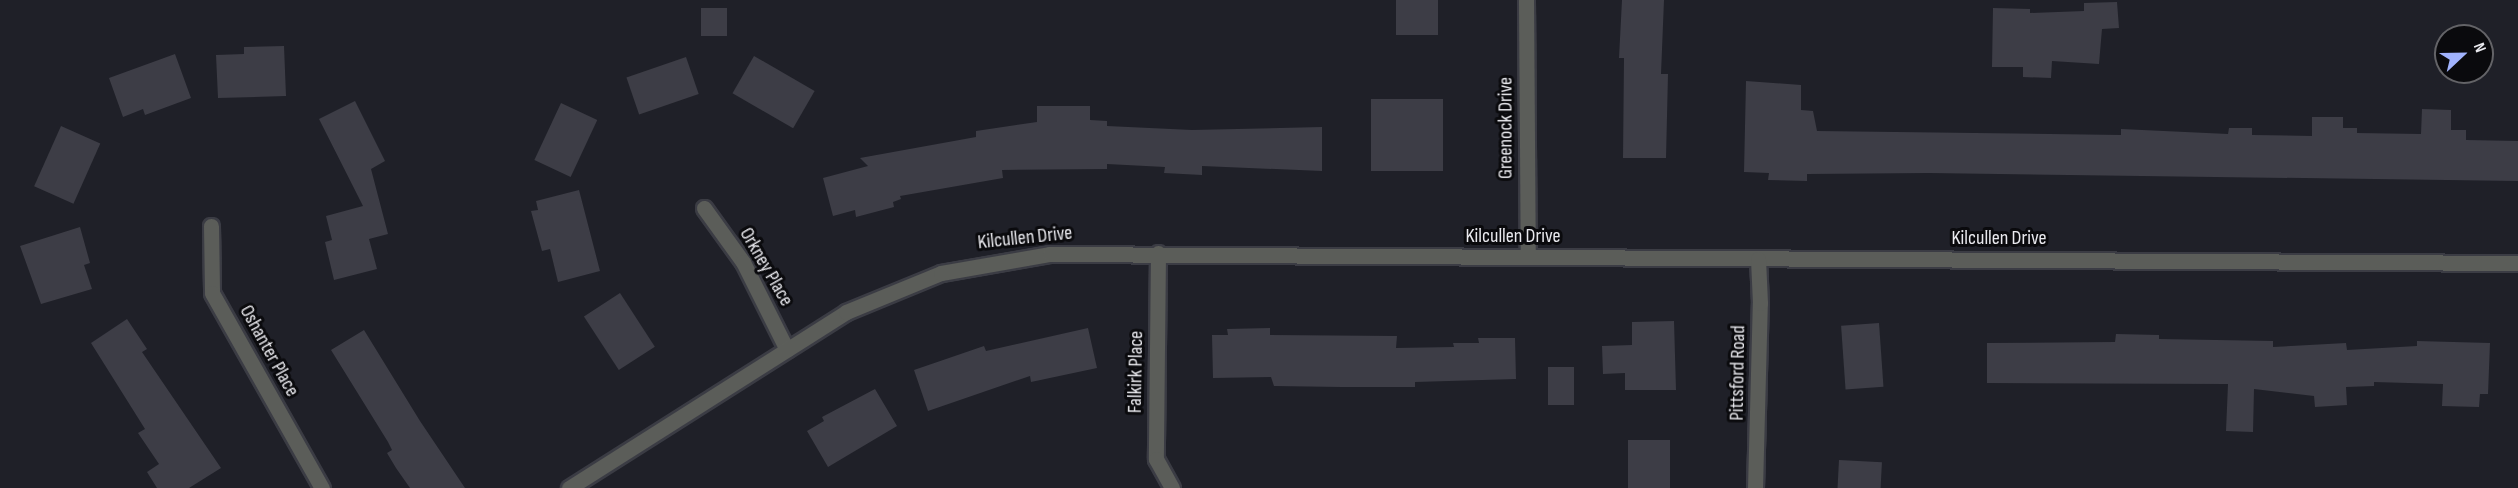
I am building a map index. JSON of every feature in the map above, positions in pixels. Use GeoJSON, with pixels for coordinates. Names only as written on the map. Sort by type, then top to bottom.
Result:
{"type":"FeatureCollection","features":[{"type":"Feature","properties":{"kind":"street","name":"Greenock Drive"},"geometry":{"type":"LineString","coordinates":[[1526,0],[1528,256]]}},
{"type":"Feature","properties":{"kind":"street","name":"Orkney Place"},"geometry":{"type":"LineString","coordinates":[[704,208],[743,262],[788,350]]}},
{"type":"Feature","properties":{"kind":"street","name":"Oshanter Place"},"geometry":{"type":"LineString","coordinates":[[211,226],[212,293],[322,488]]}},
{"type":"Feature","properties":{"kind":"street","name":"Falkirk Place"},"geometry":{"type":"LineString","coordinates":[[1158,253],[1156,459],[1172,488]]}},
{"type":"Feature","properties":{"kind":"street","name":"Kilcullen Drive"},"geometry":{"type":"LineString","coordinates":[[569,488],[846,312],[941,273],[1050,254],[2518,263]]}},
{"type":"Feature","properties":{"kind":"street","name":"Pittsford Road"},"geometry":{"type":"LineString","coordinates":[[1755,488],[1760,303],[1758,259]]}},
{"type":"Feature","properties":{"kind":"building"},"geometry":{"type":"Polygon","coordinates":[[[1396,0],[1438,0],[1438,35],[1396,35],[1396,0]]]}},
{"type":"Feature","properties":{"kind":"building"},"geometry":{"type":"Polygon","coordinates":[[[1622,0],[1664,0],[1661,74],[1668,74],[1666,158],[1623,158],[1624,58],[1619,58],[1622,0]]]}},
{"type":"Feature","properties":{"kind":"building"},"geometry":{"type":"Polygon","coordinates":[[[2117,2],[2119,28],[2102,29],[2099,64],[2052,61],[2051,78],[2023,77],[2023,67],[1992,67],[1993,8],[2030,9],[2030,13],[2084,11],[2084,3],[2117,2]]]}},
{"type":"Feature","properties":{"kind":"building"},"geometry":{"type":"Polygon","coordinates":[[[701,8],[727,8],[727,36],[701,36],[701,8]]]}},
{"type":"Feature","properties":{"kind":"building"},"geometry":{"type":"Polygon","coordinates":[[[284,46],[286,96],[218,98],[216,55],[244,54],[244,47],[284,46]]]}},
{"type":"Feature","properties":{"kind":"building"},"geometry":{"type":"Polygon","coordinates":[[[175,54],[191,98],[145,115],[143,109],[123,117],[109,78],[175,54]]]}},
{"type":"Feature","properties":{"kind":"building"},"geometry":{"type":"Polygon","coordinates":[[[754,56],[815,91],[793,128],[732,93],[754,56]]]}},
{"type":"Feature","properties":{"kind":"building"},"geometry":{"type":"Polygon","coordinates":[[[686,57],[699,94],[639,114],[626,78],[686,57]]]}},
{"type":"Feature","properties":{"kind":"building"},"geometry":{"type":"Polygon","coordinates":[[[1746,81],[1801,85],[1801,110],[1813,111],[1817,131],[2121,135],[2121,129],[2228,134],[2229,128],[2252,128],[2252,135],[2312,136],[2312,117],[2343,117],[2343,128],[2357,128],[2357,133],[2421,134],[2422,109],[2451,110],[2451,130],[2466,130],[2466,140],[2518,141],[2518,181],[1929,173],[1807,174],[1807,181],[1768,180],[1769,173],[1744,172],[1746,81]]]}},
{"type":"Feature","properties":{"kind":"building"},"geometry":{"type":"Polygon","coordinates":[[[1371,99],[1443,99],[1443,171],[1371,171],[1371,99]]]}},
{"type":"Feature","properties":{"kind":"building"},"geometry":{"type":"Polygon","coordinates":[[[355,101],[385,161],[371,169],[388,234],[369,239],[377,269],[334,280],[325,242],[332,240],[326,216],[363,206],[319,119],[355,101]]]}},
{"type":"Feature","properties":{"kind":"building"},"geometry":{"type":"Polygon","coordinates":[[[561,103],[597,120],[571,177],[534,160],[561,103]]]}},
{"type":"Feature","properties":{"kind":"building"},"geometry":{"type":"Polygon","coordinates":[[[1037,106],[1090,106],[1090,120],[1107,121],[1107,126],[1192,130],[1322,127],[1322,171],[1202,166],[1202,175],[1164,173],[1165,167],[1107,164],[1107,169],[1002,170],[1003,178],[900,196],[901,199],[893,202],[894,207],[856,217],[855,210],[833,216],[823,178],[868,166],[860,158],[976,137],[976,131],[1037,122],[1037,106]]]}},
{"type":"Feature","properties":{"kind":"building"},"geometry":{"type":"Polygon","coordinates":[[[61,126],[100,143],[73,204],[34,186],[61,126]]]}},
{"type":"Feature","properties":{"kind":"building"},"geometry":{"type":"Polygon","coordinates":[[[579,190],[600,271],[558,282],[550,249],[542,251],[531,211],[538,210],[536,201],[579,190]]]}},
{"type":"Feature","properties":{"kind":"building"},"geometry":{"type":"Polygon","coordinates":[[[80,227],[90,263],[84,265],[92,289],[41,304],[20,246],[80,227]]]}},
{"type":"Feature","properties":{"kind":"building"},"geometry":{"type":"Polygon","coordinates":[[[620,293],[655,347],[619,370],[584,316],[620,293]]]}},
{"type":"Feature","properties":{"kind":"building"},"geometry":{"type":"Polygon","coordinates":[[[127,319],[147,349],[142,352],[221,468],[189,488],[157,488],[147,472],[159,464],[138,433],[145,429],[91,343],[127,319]]]}},
{"type":"Feature","properties":{"kind":"building"},"geometry":{"type":"Polygon","coordinates":[[[1674,321],[1676,390],[1625,390],[1625,373],[1603,374],[1602,346],[1632,345],[1632,322],[1674,321]]]}},
{"type":"Feature","properties":{"kind":"building"},"geometry":{"type":"Polygon","coordinates":[[[1879,323],[1883,387],[1846,389],[1841,326],[1879,323]]]}},
{"type":"Feature","properties":{"kind":"building"},"geometry":{"type":"Polygon","coordinates":[[[1088,328],[1097,368],[1031,382],[1030,376],[928,411],[914,370],[984,346],[986,351],[1088,328]]]}},
{"type":"Feature","properties":{"kind":"building"},"geometry":{"type":"Polygon","coordinates":[[[1270,328],[1270,335],[1397,336],[1396,348],[1454,347],[1453,343],[1479,343],[1478,338],[1515,338],[1516,379],[1415,382],[1415,387],[1342,387],[1274,386],[1271,377],[1213,378],[1212,335],[1228,335],[1227,329],[1270,328]]]}},
{"type":"Feature","properties":{"kind":"building"},"geometry":{"type":"Polygon","coordinates":[[[364,330],[420,421],[465,488],[410,488],[396,468],[387,453],[392,450],[388,442],[331,350],[364,330]]]}},
{"type":"Feature","properties":{"kind":"building"},"geometry":{"type":"Polygon","coordinates":[[[2116,334],[2159,335],[2159,339],[2273,341],[2273,347],[2346,343],[2347,350],[2417,346],[2417,341],[2490,343],[2488,394],[2480,394],[2479,407],[2442,406],[2443,384],[2374,382],[2374,386],[2346,387],[2347,405],[2315,407],[2314,396],[2254,389],[2253,432],[2226,431],[2228,384],[1987,383],[1987,343],[2115,342],[2116,334]]]}},
{"type":"Feature","properties":{"kind":"building"},"geometry":{"type":"Polygon","coordinates":[[[1548,367],[1574,367],[1574,405],[1548,405],[1548,367]]]}},
{"type":"Feature","properties":{"kind":"building"},"geometry":{"type":"Polygon","coordinates":[[[875,389],[897,426],[828,467],[807,431],[824,421],[822,417],[875,389]]]}},
{"type":"Feature","properties":{"kind":"building"},"geometry":{"type":"Polygon","coordinates":[[[1628,440],[1670,440],[1670,488],[1628,488],[1628,440]]]}},
{"type":"Feature","properties":{"kind":"building"},"geometry":{"type":"Polygon","coordinates":[[[1839,460],[1882,462],[1881,488],[1838,488],[1839,460]]]}}]}
